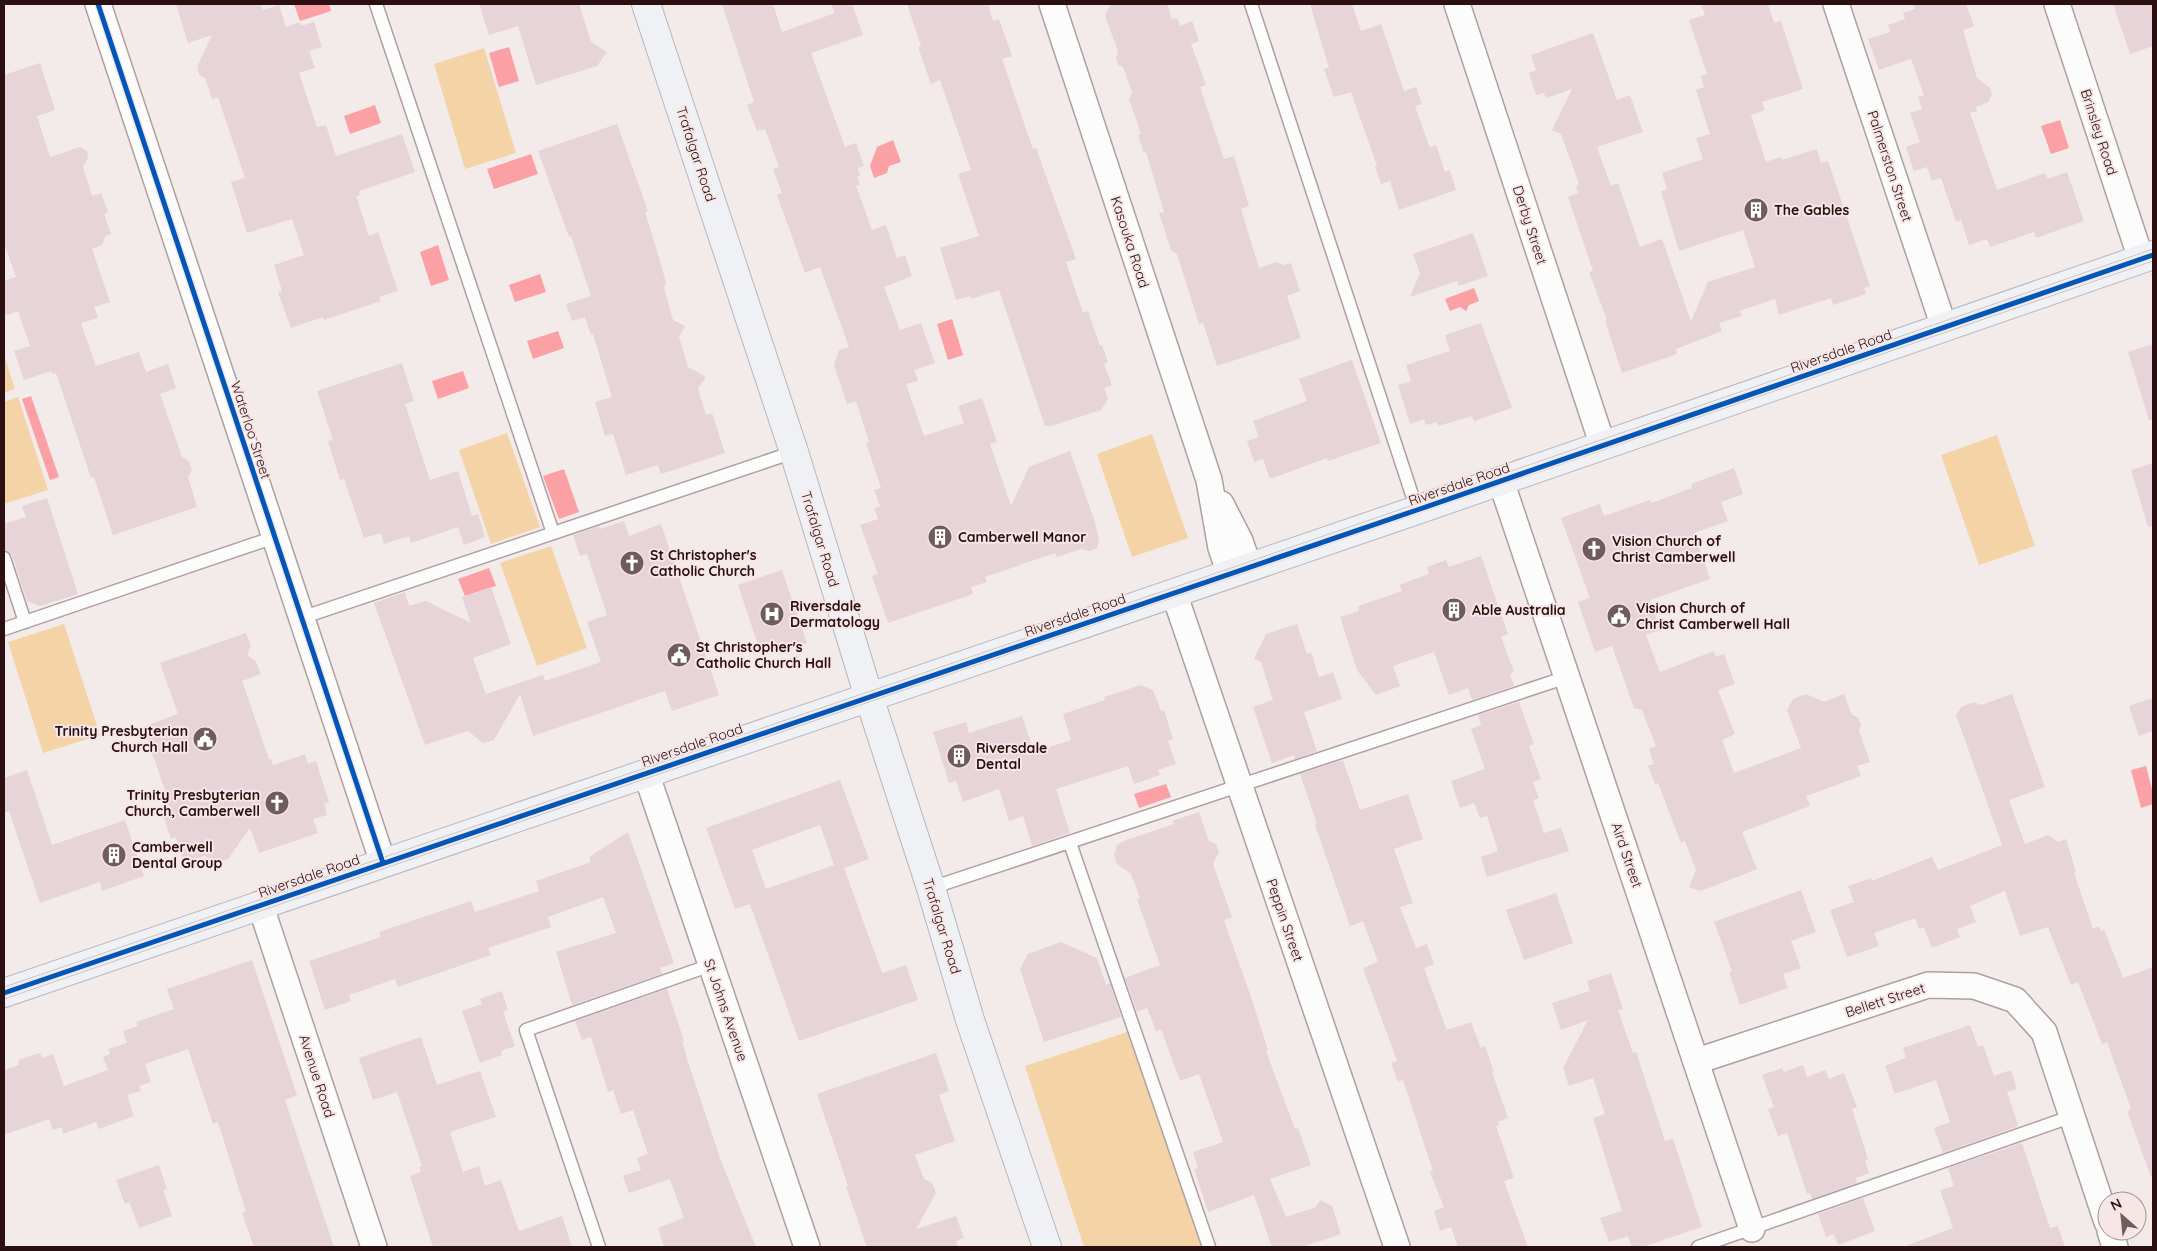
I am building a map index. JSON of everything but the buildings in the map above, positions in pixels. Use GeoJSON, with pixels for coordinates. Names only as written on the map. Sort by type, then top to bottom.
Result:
{"type":"FeatureCollection","features":[{"type":"Feature","properties":{"kind":"main road","name":"Trafalgar Road"},"geometry":{"type":"LineString","coordinates":[[646,4],[794,452],[868,697],[931,888],[970,1020],[1047,1247]]}},
{"type":"Feature","properties":{"kind":"main road","name":"Riversdale Road"},"geometry":{"type":"LineString","coordinates":[[4,993],[1417,510],[2147,257]]}},
{"type":"Feature","properties":{"kind":"street","name":"Waterloo Street"},"geometry":{"type":"LineString","coordinates":[[98,4],[383,863]]}},
{"type":"Feature","properties":{"kind":"street","name":"Kasouka Road"},"geometry":{"type":"LineString","coordinates":[[1052,4],[1209,480],[1221,548],[1239,570]]}},
{"type":"Feature","properties":{"kind":"street","name":"Derby Street"},"geometry":{"type":"LineString","coordinates":[[1456,4],[1603,446]]}},
{"type":"Feature","properties":{"kind":"street","name":"Palmerston Street"},"geometry":{"type":"LineString","coordinates":[[1836,4],[1944,327]]}},
{"type":"Feature","properties":{"kind":"street","name":"Brinsley Road"},"geometry":{"type":"LineString","coordinates":[[2057,4],[2147,257]]}},
{"type":"Feature","properties":{"kind":"street","name":"Aird Street"},"geometry":{"type":"LineString","coordinates":[[1501,481],[1752,1229]]}},
{"type":"Feature","properties":{"kind":"street","name":"Peppin Street"},"geometry":{"type":"LineString","coordinates":[[1174,593],[1397,1247]]}},
{"type":"Feature","properties":{"kind":"street","name":"St Johns Avenue"},"geometry":{"type":"LineString","coordinates":[[646,773],[807,1247]]}},
{"type":"Feature","properties":{"kind":"street","name":"Avenue Road"},"geometry":{"type":"LineString","coordinates":[[260,904],[374,1247]]}},
{"type":"Feature","properties":{"kind":"street","name":"Bellett Street"},"geometry":{"type":"LineString","coordinates":[[1697,1061],[1928,985],[1974,986],[2014,1000],[2044,1032],[2097,1191]]}},
{"type":"Feature","properties":{"kind":"lane"},"geometry":{"type":"LineString","coordinates":[[376,4],[553,533]]}},
{"type":"Feature","properties":{"kind":"lane"},"geometry":{"type":"LineString","coordinates":[[1251,4],[1417,510]]}},
{"type":"Feature","properties":{"kind":"lane"},"geometry":{"type":"LineString","coordinates":[[301,618],[794,452]]}},
{"type":"Feature","properties":{"kind":"lane"},"geometry":{"type":"LineString","coordinates":[[4,629],[275,537]]}},
{"type":"Feature","properties":{"kind":"lane"},"geometry":{"type":"LineString","coordinates":[[4,558],[25,622]]}},
{"type":"Feature","properties":{"kind":"lane"},"geometry":{"type":"LineString","coordinates":[[931,888],[1567,677]]}},
{"type":"Feature","properties":{"kind":"lane"},"geometry":{"type":"LineString","coordinates":[[1070,843],[1209,1247]]}},
{"type":"Feature","properties":{"kind":"lane"},"geometry":{"type":"LineString","coordinates":[[599,1247],[526,1030],[711,965]]}},
{"type":"Feature","properties":{"kind":"lane"},"geometry":{"type":"LineString","coordinates":[[1698,1247],[2073,1116]]}},
{"type":"Feature","properties":{"kind":"shaded area"},"geometry":{"type":"Polygon","coordinates":[[[294,4],[329,4],[331,11],[300,21],[294,4]]]}},
{"type":"Feature","properties":{"kind":"shaded area"},"geometry":{"type":"Polygon","coordinates":[[[509,47],[519,81],[499,87],[489,53],[509,47]]]}},
{"type":"Feature","properties":{"kind":"shaded area"},"geometry":{"type":"Polygon","coordinates":[[[484,48],[516,153],[465,169],[434,64],[484,48]]]}},
{"type":"Feature","properties":{"kind":"shaded area"},"geometry":{"type":"Polygon","coordinates":[[[375,105],[381,123],[350,134],[344,116],[375,105]]]}},
{"type":"Feature","properties":{"kind":"shaded area"},"geometry":{"type":"Polygon","coordinates":[[[2060,120],[2069,148],[2051,154],[2041,126],[2060,120]]]}},
{"type":"Feature","properties":{"kind":"shaded area"},"geometry":{"type":"Polygon","coordinates":[[[893,140],[901,162],[889,166],[887,173],[874,178],[870,166],[877,147],[893,140]]]}},
{"type":"Feature","properties":{"kind":"shaded area"},"geometry":{"type":"Polygon","coordinates":[[[531,154],[538,174],[494,189],[487,169],[531,154]]]}},
{"type":"Feature","properties":{"kind":"shaded area"},"geometry":{"type":"Polygon","coordinates":[[[438,245],[449,280],[431,286],[420,252],[438,245]]]}},
{"type":"Feature","properties":{"kind":"shaded area"},"geometry":{"type":"Polygon","coordinates":[[[540,274],[546,292],[515,302],[509,285],[540,274]]]}},
{"type":"Feature","properties":{"kind":"shaded area"},"geometry":{"type":"Polygon","coordinates":[[[1474,288],[1479,301],[1469,305],[1466,311],[1460,307],[1450,311],[1445,299],[1474,288]]]}},
{"type":"Feature","properties":{"kind":"shaded area"},"geometry":{"type":"Polygon","coordinates":[[[952,319],[963,355],[948,360],[937,324],[952,319]]]}},
{"type":"Feature","properties":{"kind":"shaded area"},"geometry":{"type":"Polygon","coordinates":[[[558,331],[564,348],[533,359],[527,341],[558,331]]]}},
{"type":"Feature","properties":{"kind":"shaded area"},"geometry":{"type":"Polygon","coordinates":[[[4,355],[15,389],[4,393],[4,355]]]}},
{"type":"Feature","properties":{"kind":"shaded area"},"geometry":{"type":"Polygon","coordinates":[[[463,371],[469,388],[438,399],[432,381],[463,371]]]}},
{"type":"Feature","properties":{"kind":"shaded area"},"geometry":{"type":"Polygon","coordinates":[[[31,396],[59,477],[50,480],[22,399],[31,396]]]}},
{"type":"Feature","properties":{"kind":"shaded area"},"geometry":{"type":"Polygon","coordinates":[[[18,397],[48,490],[4,504],[4,402],[18,397]]]}},
{"type":"Feature","properties":{"kind":"shaded area"},"geometry":{"type":"Polygon","coordinates":[[[507,433],[540,527],[491,544],[459,450],[507,433]]]}},
{"type":"Feature","properties":{"kind":"shaded area"},"geometry":{"type":"Polygon","coordinates":[[[1152,434],[1188,538],[1132,557],[1097,454],[1152,434]]]}},
{"type":"Feature","properties":{"kind":"shaded area"},"geometry":{"type":"Polygon","coordinates":[[[1997,435],[2035,546],[1979,565],[1941,455],[1997,435]]]}},
{"type":"Feature","properties":{"kind":"shaded area"},"geometry":{"type":"Polygon","coordinates":[[[564,469],[579,512],[559,519],[543,476],[564,469]]]}},
{"type":"Feature","properties":{"kind":"shaded area"},"geometry":{"type":"Polygon","coordinates":[[[551,546],[587,648],[537,666],[500,563],[551,546]]]}},
{"type":"Feature","properties":{"kind":"shaded area"},"geometry":{"type":"Polygon","coordinates":[[[489,568],[496,586],[465,596],[458,579],[489,568]]]}},
{"type":"Feature","properties":{"kind":"shaded area"},"geometry":{"type":"Polygon","coordinates":[[[64,624],[100,735],[43,753],[8,642],[64,624]]]}},
{"type":"Feature","properties":{"kind":"shaded area"},"geometry":{"type":"Polygon","coordinates":[[[2146,766],[2153,793],[2153,804],[2141,808],[2131,770],[2146,766]]]}},
{"type":"Feature","properties":{"kind":"shaded area"},"geometry":{"type":"Polygon","coordinates":[[[1166,784],[1171,797],[1139,808],[1134,794],[1166,784]]]}},
{"type":"Feature","properties":{"kind":"shaded area"},"geometry":{"type":"Polygon","coordinates":[[[1133,1030],[1205,1247],[1084,1247],[1025,1066],[1133,1030]]]}},
{"type":"Feature","properties":{"kind":"tram line"},"geometry":{"type":"LineString","coordinates":[[4,987],[1228,569],[2153,249]]}},
{"type":"Feature","properties":{"kind":"tram line"},"geometry":{"type":"LineString","coordinates":[[4,999],[2153,261]]}},
{"type":"Feature","properties":{"kind":"cycle path"},"geometry":{"type":"LineString","coordinates":[[98,4],[383,863]]}},
{"type":"Feature","properties":{"kind":"cycle path"},"geometry":{"type":"LineString","coordinates":[[4,993],[1417,510],[2153,255]]}},
{"type":"Feature","properties":{"kind":"place","name":"The Gables"},"geometry":{"type":"Point","coordinates":[1756,210]}},
{"type":"Feature","properties":{"kind":"place","name":"Camberwell Manor"},"geometry":{"type":"Point","coordinates":[940,537]}},
{"type":"Feature","properties":{"kind":"place","name":"Vision Church of Christ Camberwell"},"geometry":{"type":"Point","coordinates":[1594,549]}},
{"type":"Feature","properties":{"kind":"place","name":"St Christopher's Catholic Church"},"geometry":{"type":"Point","coordinates":[632,563]}},
{"type":"Feature","properties":{"kind":"place","name":"Able Australia"},"geometry":{"type":"Point","coordinates":[1454,610]}},
{"type":"Feature","properties":{"kind":"place","name":"Riversdale Dermatology"},"geometry":{"type":"Point","coordinates":[772,614]}},
{"type":"Feature","properties":{"kind":"place","name":"Vision Church of Christ Camberwell Hall"},"geometry":{"type":"Point","coordinates":[1619,616]}},
{"type":"Feature","properties":{"kind":"place","name":"St Christopher's Catholic Church Hall"},"geometry":{"type":"Point","coordinates":[679,655]}},
{"type":"Feature","properties":{"kind":"place","name":"Trinity Presbyterian Church Hall"},"geometry":{"type":"Point","coordinates":[205,739]}},
{"type":"Feature","properties":{"kind":"place","name":"Riversdale Dental"},"geometry":{"type":"Point","coordinates":[959,756]}},
{"type":"Feature","properties":{"kind":"place","name":"Trinity Presbyterian Church, Camberwell"},"geometry":{"type":"Point","coordinates":[277,803]}},
{"type":"Feature","properties":{"kind":"place","name":"Camberwell Dental Group"},"geometry":{"type":"Point","coordinates":[114,855]}}]}
